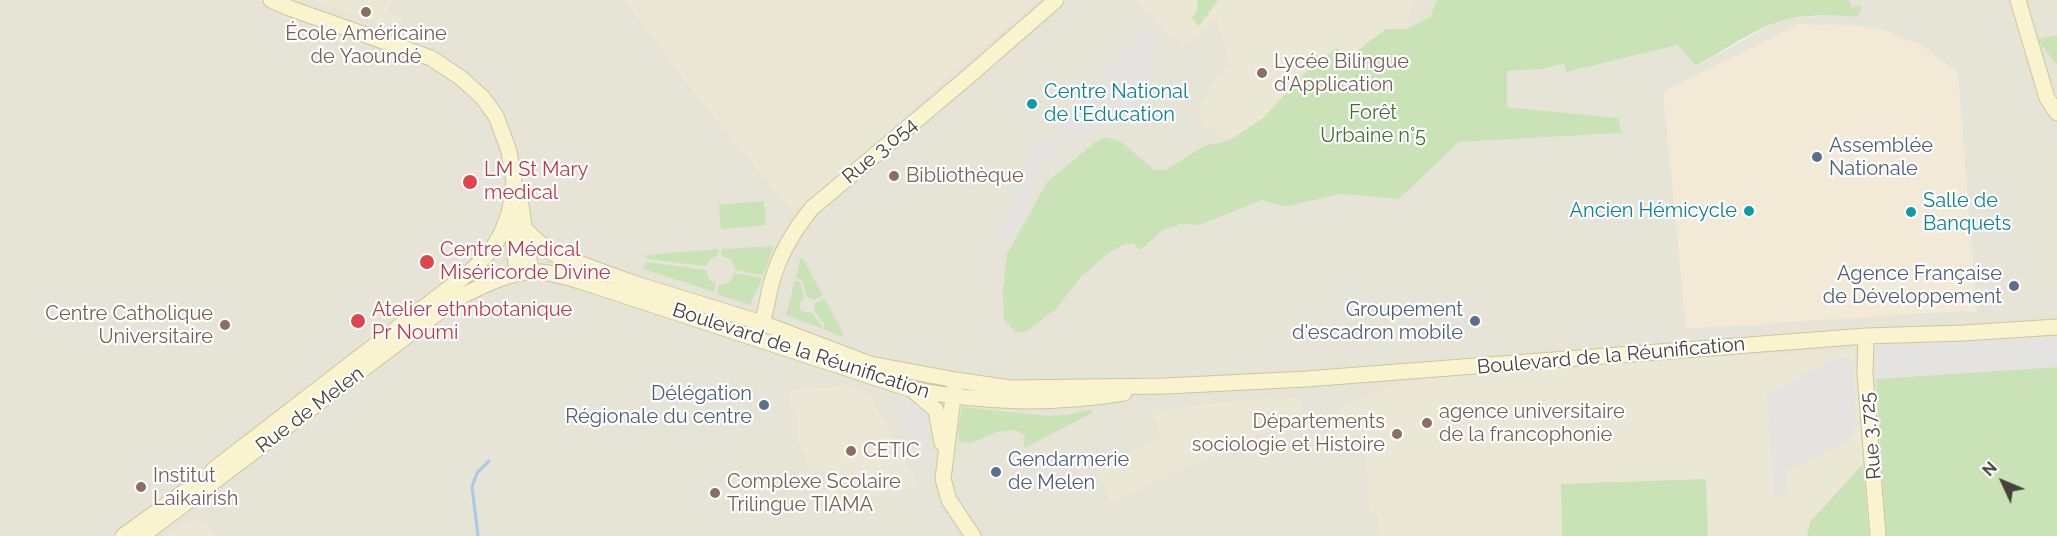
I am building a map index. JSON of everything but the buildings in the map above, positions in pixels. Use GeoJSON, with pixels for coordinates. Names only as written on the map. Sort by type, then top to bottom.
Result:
{"type":"FeatureCollection","features":[{"type":"Feature","properties":{"kind":"main road"},"geometry":{"type":"LineString","coordinates":[[271,0],[431,58],[454,72],[483,98],[496,116],[509,151],[514,182],[521,205],[524,228],[520,274]]}},
{"type":"Feature","properties":{"kind":"main road","name":"Rue 3.054"},"geometry":{"type":"LineString","coordinates":[[753,337],[762,323],[771,283],[784,248],[812,208],[1056,0]]}},
{"type":"Feature","properties":{"kind":"main road"},"geometry":{"type":"LineString","coordinates":[[2018,0],[2047,98],[2057,113]]}},
{"type":"Feature","properties":{"kind":"main road"},"geometry":{"type":"LineString","coordinates":[[470,272],[497,243],[504,230],[514,182]]}},
{"type":"Feature","properties":{"kind":"main road"},"geometry":{"type":"LineString","coordinates":[[510,209],[521,254]]}},
{"type":"Feature","properties":{"kind":"main road"},"geometry":{"type":"LineString","coordinates":[[524,228],[554,254]]}},
{"type":"Feature","properties":{"kind":"main road"},"geometry":{"type":"LineString","coordinates":[[470,272],[499,258],[521,254],[554,254]]}},
{"type":"Feature","properties":{"kind":"main road","name":"Boulevard de la Réunification"},"geometry":{"type":"LineString","coordinates":[[554,254],[633,283],[762,323],[870,364],[1010,388],[1166,386],[1456,369],[1866,336],[2057,327]]}},
{"type":"Feature","properties":{"kind":"main road","name":"Rue de Melen"},"geometry":{"type":"LineString","coordinates":[[123,536],[309,398],[470,272]]}},
{"type":"Feature","properties":{"kind":"main road","name":"Boulevard de la Réunification"},"geometry":{"type":"LineString","coordinates":[[520,274],[552,273],[910,389],[951,397],[1035,402],[1101,397],[1166,386]]}},
{"type":"Feature","properties":{"kind":"main road","name":"Rue de Melen"},"geometry":{"type":"LineString","coordinates":[[142,536],[456,299],[482,286],[520,274]]}},
{"type":"Feature","properties":{"kind":"main road","name":"Rue 3.725"},"geometry":{"type":"LineString","coordinates":[[1866,336],[1865,374],[1878,536]]}},
{"type":"Feature","properties":{"kind":"main road"},"geometry":{"type":"LineString","coordinates":[[956,380],[951,397],[949,438],[943,479],[949,500],[973,536]]}},
{"type":"Feature","properties":{"kind":"main road"},"geometry":{"type":"LineString","coordinates":[[910,389],[936,410],[944,464]]}},
{"type":"Feature","properties":{"kind":"shaded area"},"geometry":{"type":"Polygon","coordinates":[[[0,0],[1437,0],[1430,17],[1349,57],[1230,140],[1204,146],[1165,170],[1156,170],[1104,137],[1095,142],[1047,182],[1007,254],[1057,308],[1080,278],[1109,253],[1125,244],[1134,244],[1142,250],[1163,230],[1181,224],[1201,225],[1262,200],[1285,207],[1340,194],[1399,199],[1459,142],[1622,133],[1618,118],[1507,107],[1507,71],[1542,69],[1565,64],[1568,72],[1679,45],[1697,66],[1776,22],[1792,18],[1834,15],[1852,7],[1849,0],[2057,0],[2057,35],[2038,39],[2057,65],[2057,536],[0,536],[0,0]]]}},
{"type":"Feature","properties":{"kind":"shaded area","name":"École Américaine de Yaoundé"},"geometry":{"type":"Polygon","coordinates":[[[309,0],[394,0],[388,11],[390,14],[402,15],[403,22],[384,25],[309,0]]]}},
{"type":"Feature","properties":{"kind":"shaded area"},"geometry":{"type":"Polygon","coordinates":[[[623,0],[1039,0],[904,116],[900,125],[794,214],[692,91],[623,0]]]}},
{"type":"Feature","properties":{"kind":"shaded area","name":"Lycée Bilingue d'Application"},"geometry":{"type":"Polygon","coordinates":[[[1133,0],[1414,0],[1407,30],[1386,29],[1349,57],[1309,69],[1263,118],[1230,140],[1205,126],[1198,110],[1215,77],[1229,64],[1216,19],[1183,46],[1133,0]]]}},
{"type":"Feature","properties":{"kind":"shaded area","name":"Assemblée Nationale"},"geometry":{"type":"Polygon","coordinates":[[[1800,24],[1879,28],[1922,46],[1958,72],[1977,312],[1961,311],[1686,329],[1663,92],[1800,24]]]}},
{"type":"Feature","properties":{"kind":"shaded area"},"geometry":{"type":"Polygon","coordinates":[[[1150,25],[1162,39],[1148,52],[1160,67],[1145,85],[1130,111],[1071,141],[1038,171],[1025,210],[1007,245],[997,242],[1029,154],[1062,125],[1077,106],[1084,92],[1150,25]]]}},
{"type":"Feature","properties":{"kind":"shaded area"},"geometry":{"type":"Polygon","coordinates":[[[2057,326],[2057,367],[1876,379],[1872,338],[2057,326]]]}},
{"type":"Feature","properties":{"kind":"shaded area"},"geometry":{"type":"Polygon","coordinates":[[[1854,349],[1869,536],[1380,536],[1378,516],[1369,511],[1363,433],[1331,438],[1326,415],[1391,385],[1477,370],[1854,349]]]}},
{"type":"Feature","properties":{"kind":"shaded area"},"geometry":{"type":"Polygon","coordinates":[[[1841,357],[1853,363],[1856,422],[1849,440],[1789,470],[1786,474],[1787,494],[1774,495],[1767,394],[1841,357]]]}},
{"type":"Feature","properties":{"kind":"shaded area","name":"CETIC"},"geometry":{"type":"Polygon","coordinates":[[[843,384],[870,395],[919,485],[845,503],[822,504],[819,492],[828,489],[824,471],[801,476],[807,470],[806,461],[797,440],[796,406],[789,406],[788,390],[837,387],[843,384]]]}},
{"type":"Feature","properties":{"kind":"shaded area"},"geometry":{"type":"Polygon","coordinates":[[[886,396],[922,405],[928,410],[931,473],[886,396]]]}},
{"type":"Feature","properties":{"kind":"shaded area"},"geometry":{"type":"Polygon","coordinates":[[[1302,397],[1302,414],[1110,503],[1096,469],[1162,437],[1150,410],[1302,397]]]}},
{"type":"Feature","properties":{"kind":"shaded area"},"geometry":{"type":"Polygon","coordinates":[[[195,520],[208,525],[216,536],[167,536],[184,523],[195,520]]]}},
{"type":"Feature","properties":{"kind":"green space"},"geometry":{"type":"Polygon","coordinates":[[[1197,0],[1218,0],[1199,26],[1192,18],[1198,8],[1197,0]]]}},
{"type":"Feature","properties":{"kind":"green space","name":"Forêt Urbaine n°5"},"geometry":{"type":"Polygon","coordinates":[[[1437,0],[1849,0],[1852,7],[1862,6],[1858,17],[1817,15],[1781,21],[1756,31],[1696,66],[1678,45],[1567,72],[1564,64],[1542,69],[1507,71],[1507,107],[1618,118],[1622,133],[1459,142],[1399,199],[1340,194],[1285,207],[1262,200],[1200,225],[1181,224],[1163,230],[1141,250],[1134,244],[1125,244],[1109,253],[1080,278],[1057,308],[1027,331],[1017,333],[1004,320],[1003,291],[1007,254],[1047,182],[1095,142],[1104,137],[1121,142],[1155,170],[1165,170],[1204,146],[1230,140],[1263,118],[1309,69],[1337,48],[1349,57],[1386,29],[1407,29],[1430,17],[1437,0]]]}},
{"type":"Feature","properties":{"kind":"green space"},"geometry":{"type":"Polygon","coordinates":[[[2057,35],[2057,65],[2037,39],[2057,35]]]}},
{"type":"Feature","properties":{"kind":"green space"},"geometry":{"type":"Polygon","coordinates":[[[764,201],[766,225],[721,229],[719,205],[764,201]]]}},
{"type":"Feature","properties":{"kind":"green space"},"geometry":{"type":"Polygon","coordinates":[[[774,246],[763,275],[735,270],[732,260],[721,255],[722,249],[774,246]]]}},
{"type":"Feature","properties":{"kind":"green space"},"geometry":{"type":"Polygon","coordinates":[[[718,249],[718,255],[710,259],[706,266],[646,259],[647,255],[718,249]]]}},
{"type":"Feature","properties":{"kind":"green space"},"geometry":{"type":"Polygon","coordinates":[[[800,259],[803,259],[823,295],[814,300],[807,297],[802,280],[796,278],[800,259]]]}},
{"type":"Feature","properties":{"kind":"green space"},"geometry":{"type":"Polygon","coordinates":[[[645,262],[706,270],[709,280],[716,284],[714,292],[644,269],[645,262]]]}},
{"type":"Feature","properties":{"kind":"green space"},"geometry":{"type":"Polygon","coordinates":[[[735,273],[762,278],[750,305],[717,294],[719,285],[730,282],[735,273]]]}},
{"type":"Feature","properties":{"kind":"green space"},"geometry":{"type":"Polygon","coordinates":[[[795,281],[800,282],[804,298],[800,303],[800,309],[805,313],[811,312],[822,326],[821,328],[786,315],[795,281]]]}},
{"type":"Feature","properties":{"kind":"green space"},"geometry":{"type":"Polygon","coordinates":[[[825,299],[843,333],[842,337],[824,329],[824,324],[814,310],[815,303],[825,299]]]}},
{"type":"Feature","properties":{"kind":"green space"},"geometry":{"type":"Polygon","coordinates":[[[2057,367],[2057,536],[1886,536],[1876,379],[2057,367]]]}},
{"type":"Feature","properties":{"kind":"green space"},"geometry":{"type":"Polygon","coordinates":[[[962,407],[1047,416],[1066,415],[1092,409],[1092,413],[1024,448],[1025,436],[1016,430],[997,432],[969,443],[959,441],[958,428],[962,407]]]}},
{"type":"Feature","properties":{"kind":"green space"},"geometry":{"type":"Polygon","coordinates":[[[1863,464],[1869,536],[1807,536],[1810,522],[1863,464]]]}},
{"type":"Feature","properties":{"kind":"green space"},"geometry":{"type":"Polygon","coordinates":[[[1706,479],[1708,536],[1562,536],[1561,484],[1706,479]]]}},
{"type":"Feature","properties":{"kind":"waterway"},"geometry":{"type":"LineString","coordinates":[[478,536],[472,487],[477,473],[489,461]]}},
{"type":"Feature","properties":{"kind":"place","name":"École Américaine de Yaoundé"},"geometry":{"type":"Point","coordinates":[366,12]}},
{"type":"Feature","properties":{"kind":"place","name":"Lycée Bilingue d'Application"},"geometry":{"type":"Point","coordinates":[1262,73]}},
{"type":"Feature","properties":{"kind":"place","name":"Centre National de l'Education"},"geometry":{"type":"Point","coordinates":[1032,104]}},
{"type":"Feature","properties":{"kind":"place","name":"Assemblée Nationale"},"geometry":{"type":"Point","coordinates":[1817,157]}},
{"type":"Feature","properties":{"kind":"place","name":"Bibliothèque"},"geometry":{"type":"Point","coordinates":[894,176]}},
{"type":"Feature","properties":{"kind":"place","name":"LM St Mary medical"},"geometry":{"type":"Point","coordinates":[470,182]}},
{"type":"Feature","properties":{"kind":"place","name":"Ancien Hémicycle"},"geometry":{"type":"Point","coordinates":[1749,211]}},
{"type":"Feature","properties":{"kind":"place","name":"Salle de Banquets"},"geometry":{"type":"Point","coordinates":[1911,212]}},
{"type":"Feature","properties":{"kind":"place","name":"Centre Médical Miséricorde Divine"},"geometry":{"type":"Point","coordinates":[427,262]}},
{"type":"Feature","properties":{"kind":"place","name":"Agence Française de Développement"},"geometry":{"type":"Point","coordinates":[2014,286]}},
{"type":"Feature","properties":{"kind":"place","name":"Atelier ethnbotanique Pr Noumi"},"geometry":{"type":"Point","coordinates":[358,321]}},
{"type":"Feature","properties":{"kind":"place","name":"Groupement d'escadron mobile"},"geometry":{"type":"Point","coordinates":[1475,321]}},
{"type":"Feature","properties":{"kind":"place","name":"Centre Catholique Universitaire"},"geometry":{"type":"Point","coordinates":[225,325]}},
{"type":"Feature","properties":{"kind":"place","name":"Délégation Régionale du centre"},"geometry":{"type":"Point","coordinates":[764,405]}},
{"type":"Feature","properties":{"kind":"place","name":"agence universitaire de la francophonie"},"geometry":{"type":"Point","coordinates":[1427,423]}},
{"type":"Feature","properties":{"kind":"place","name":"Départements sociologie et Histoire"},"geometry":{"type":"Point","coordinates":[1397,434]}},
{"type":"Feature","properties":{"kind":"place","name":"CETIC"},"geometry":{"type":"Point","coordinates":[851,451]}},
{"type":"Feature","properties":{"kind":"place","name":"Gendarmerie de Melen"},"geometry":{"type":"Point","coordinates":[996,472]}},
{"type":"Feature","properties":{"kind":"place","name":"Institut Laikairish"},"geometry":{"type":"Point","coordinates":[141,487]}},
{"type":"Feature","properties":{"kind":"place","name":"Complexe Scolaire Trilingue TIAMA"},"geometry":{"type":"Point","coordinates":[715,493]}}]}
